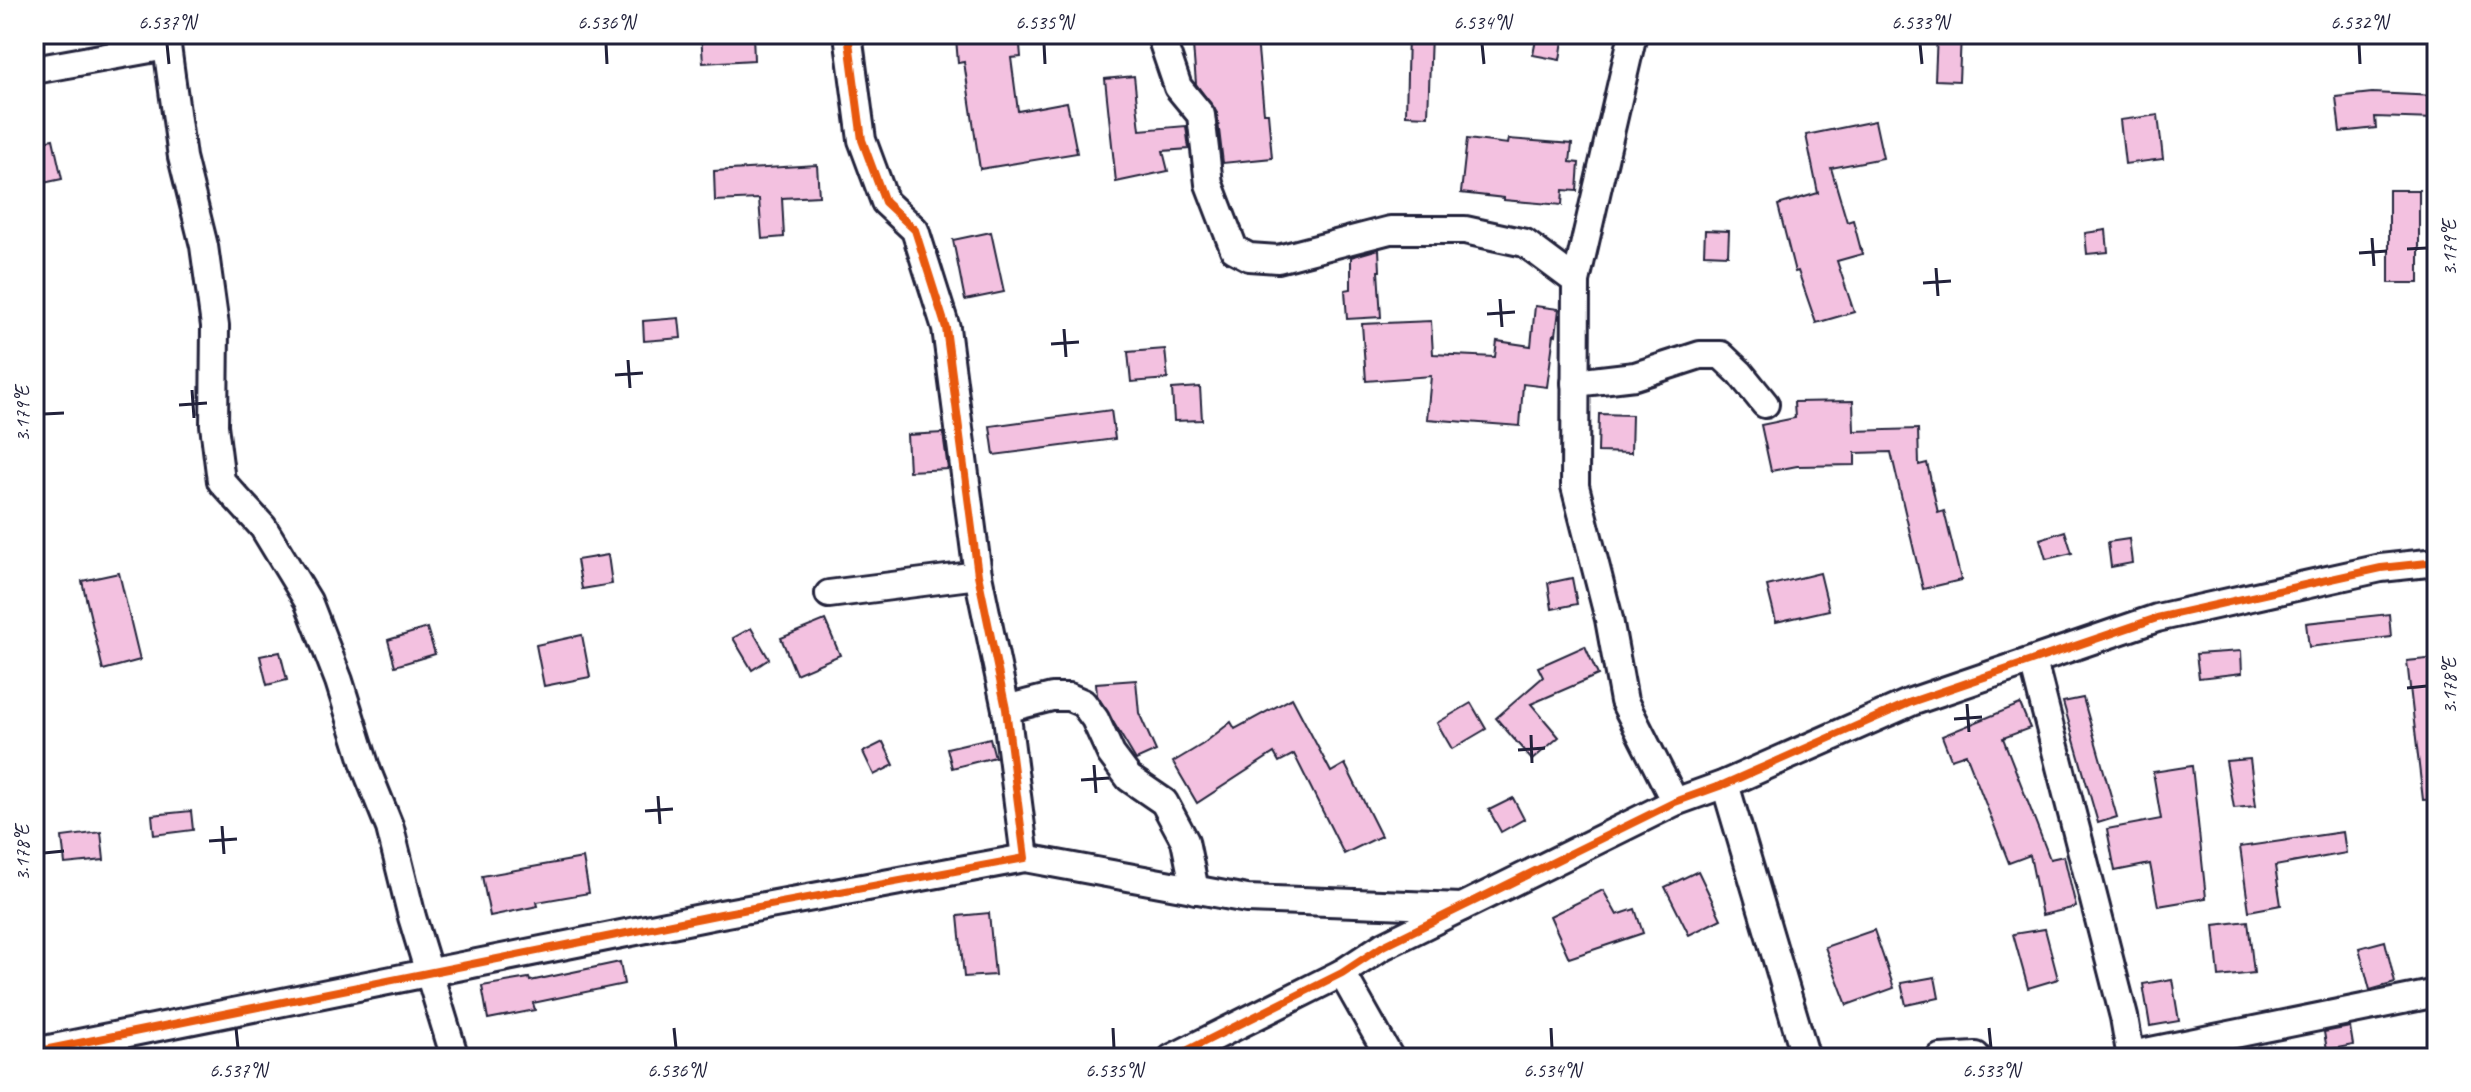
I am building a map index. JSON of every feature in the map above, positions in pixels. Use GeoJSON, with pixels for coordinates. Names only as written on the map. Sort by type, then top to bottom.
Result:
{"type":"FeatureCollection","features":[{"type":"Feature","properties":{"kind":"street"},"geometry":{"type":"LineString","coordinates":[[848,34],[862,140],[885,202],[915,230],[946,328],[978,575],[1006,709],[1025,858]]}},
{"type":"Feature","properties":{"kind":"street"},"geometry":{"type":"LineString","coordinates":[[1160,34],[1178,87],[1201,115],[1209,184],[1234,249],[1249,257],[1278,259],[1390,230],[1465,230],[1525,243],[1576,281]]}},
{"type":"Feature","properties":{"kind":"street"},"geometry":{"type":"LineString","coordinates":[[1633,34],[1576,281],[1575,486],[1609,619],[1624,701],[1675,802]]}},
{"type":"Feature","properties":{"kind":"street"},"geometry":{"type":"LineString","coordinates":[[34,70],[168,40],[182,157],[204,246],[215,326],[214,425],[221,481],[263,527],[308,601],[390,828],[412,917],[455,1058]]}},
{"type":"Feature","properties":{"kind":"street"},"geometry":{"type":"LineString","coordinates":[[1575,383],[1635,376],[1700,355],[1721,355],[1765,404]]}},
{"type":"Feature","properties":{"kind":"street"},"geometry":{"type":"LineString","coordinates":[[1172,1058],[1342,973],[1383,946],[1675,802],[1725,784],[1911,702],[2157,618],[2367,571],[2437,562]]}},
{"type":"Feature","properties":{"kind":"street"},"geometry":{"type":"LineString","coordinates":[[829,594],[978,575]]}},
{"type":"Feature","properties":{"kind":"street"},"geometry":{"type":"LineString","coordinates":[[2033,661],[2124,1017],[2131,1056],[2437,993]]}},
{"type":"Feature","properties":{"kind":"street"},"geometry":{"type":"LineString","coordinates":[[1006,709],[1052,697],[1069,697],[1083,703],[1095,719],[1111,754],[1129,778],[1164,802],[1185,841],[1195,890]]}},
{"type":"Feature","properties":{"kind":"street"},"geometry":{"type":"LineString","coordinates":[[1725,784],[1806,1058]]}},
{"type":"Feature","properties":{"kind":"street"},"geometry":{"type":"LineString","coordinates":[[34,1052],[429,971],[1025,858],[1247,899],[1465,907]]}},
{"type":"Feature","properties":{"kind":"street"},"geometry":{"type":"LineString","coordinates":[[1342,973],[1390,1058]]}},
{"type":"Feature","properties":{"kind":"street"},"geometry":{"type":"LineString","coordinates":[[1940,1058],[1976,1056]]}},
{"type":"Feature","properties":{"kind":"building"},"geometry":{"type":"Polygon","coordinates":[[[701,34],[753,34],[754,60],[703,63],[701,34]]]}},
{"type":"Feature","properties":{"kind":"building"},"geometry":{"type":"Polygon","coordinates":[[[1019,34],[1021,57],[1011,58],[1018,111],[1067,102],[1077,153],[980,169],[964,62],[958,63],[956,38],[1019,34]]]}},
{"type":"Feature","properties":{"kind":"building"},"geometry":{"type":"Polygon","coordinates":[[[1408,34],[1431,34],[1428,116],[1406,115],[1408,34]]]}},
{"type":"Feature","properties":{"kind":"building"},"geometry":{"type":"Polygon","coordinates":[[[1537,34],[1564,34],[1560,60],[1533,55],[1537,34]]]}},
{"type":"Feature","properties":{"kind":"building"},"geometry":{"type":"Polygon","coordinates":[[[1937,34],[1961,34],[1959,81],[1935,80],[1937,34]]]}},
{"type":"Feature","properties":{"kind":"building"},"geometry":{"type":"Polygon","coordinates":[[[1257,39],[1272,158],[1223,163],[1217,113],[1196,84],[1193,45],[1257,39]]]}},
{"type":"Feature","properties":{"kind":"building"},"geometry":{"type":"Polygon","coordinates":[[[1134,76],[1140,130],[1186,126],[1189,149],[1163,151],[1168,171],[1116,182],[1105,79],[1134,76]]]}},
{"type":"Feature","properties":{"kind":"building"},"geometry":{"type":"Polygon","coordinates":[[[2372,93],[2436,96],[2435,119],[2375,117],[2376,128],[2340,132],[2336,97],[2372,93]]]}},
{"type":"Feature","properties":{"kind":"building"},"geometry":{"type":"Polygon","coordinates":[[[2158,115],[2163,159],[2125,164],[2120,120],[2158,115]]]}},
{"type":"Feature","properties":{"kind":"building"},"geometry":{"type":"Polygon","coordinates":[[[1875,121],[1883,158],[1831,168],[1847,222],[1853,220],[1862,254],[1837,261],[1854,312],[1816,323],[1798,271],[1795,272],[1778,205],[1818,193],[1806,135],[1875,121]]]}},
{"type":"Feature","properties":{"kind":"building"},"geometry":{"type":"Polygon","coordinates":[[[53,139],[62,179],[34,185],[34,143],[53,139]]]}},
{"type":"Feature","properties":{"kind":"building"},"geometry":{"type":"Polygon","coordinates":[[[1467,139],[1508,144],[1509,139],[1572,144],[1570,162],[1579,163],[1577,191],[1563,190],[1562,205],[1461,193],[1467,139]]]}},
{"type":"Feature","properties":{"kind":"building"},"geometry":{"type":"Polygon","coordinates":[[[817,165],[819,196],[782,198],[784,237],[762,239],[759,199],[715,201],[714,171],[817,165]]]}},
{"type":"Feature","properties":{"kind":"building"},"geometry":{"type":"Polygon","coordinates":[[[2389,190],[2419,190],[2419,283],[2389,283],[2389,190]]]}},
{"type":"Feature","properties":{"kind":"building"},"geometry":{"type":"Polygon","coordinates":[[[1705,230],[1729,231],[1728,255],[1704,254],[1705,230]]]}},
{"type":"Feature","properties":{"kind":"building"},"geometry":{"type":"Polygon","coordinates":[[[2106,230],[2108,252],[2087,254],[2085,233],[2106,230]]]}},
{"type":"Feature","properties":{"kind":"building"},"geometry":{"type":"Polygon","coordinates":[[[991,232],[1004,292],[965,300],[953,240],[991,232]]]}},
{"type":"Feature","properties":{"kind":"building"},"geometry":{"type":"Polygon","coordinates":[[[1379,249],[1381,317],[1347,319],[1345,290],[1351,289],[1351,257],[1379,249]]]}},
{"type":"Feature","properties":{"kind":"building"},"geometry":{"type":"Polygon","coordinates":[[[1535,306],[1559,309],[1556,335],[1547,387],[1523,384],[1520,426],[1427,419],[1431,376],[1366,381],[1362,324],[1431,321],[1433,354],[1495,357],[1497,341],[1531,346],[1535,306]]]}},
{"type":"Feature","properties":{"kind":"building"},"geometry":{"type":"Polygon","coordinates":[[[679,318],[681,338],[644,341],[643,321],[679,318]]]}},
{"type":"Feature","properties":{"kind":"building"},"geometry":{"type":"Polygon","coordinates":[[[1165,349],[1168,379],[1131,382],[1128,352],[1165,349]]]}},
{"type":"Feature","properties":{"kind":"building"},"geometry":{"type":"Polygon","coordinates":[[[1200,387],[1202,420],[1174,421],[1172,389],[1200,387]]]}},
{"type":"Feature","properties":{"kind":"building"},"geometry":{"type":"Polygon","coordinates":[[[1853,401],[1854,431],[1918,429],[1919,465],[1927,463],[1938,513],[1944,511],[1961,580],[1923,589],[1891,452],[1855,453],[1855,465],[1797,466],[1771,471],[1761,425],[1795,418],[1794,402],[1853,401]]]}},
{"type":"Feature","properties":{"kind":"building"},"geometry":{"type":"Polygon","coordinates":[[[1111,410],[1115,439],[994,455],[990,426],[1111,410]]]}},
{"type":"Feature","properties":{"kind":"building"},"geometry":{"type":"Polygon","coordinates":[[[1599,414],[1632,415],[1631,453],[1598,452],[1599,414]]]}},
{"type":"Feature","properties":{"kind":"building"},"geometry":{"type":"Polygon","coordinates":[[[943,433],[948,469],[909,471],[907,435],[943,433]]]}},
{"type":"Feature","properties":{"kind":"building"},"geometry":{"type":"Polygon","coordinates":[[[2065,531],[2072,553],[2046,559],[2040,539],[2065,531]]]}},
{"type":"Feature","properties":{"kind":"building"},"geometry":{"type":"Polygon","coordinates":[[[2129,539],[2132,563],[2111,567],[2108,542],[2129,539]]]}},
{"type":"Feature","properties":{"kind":"building"},"geometry":{"type":"Polygon","coordinates":[[[608,555],[612,584],[582,589],[577,560],[608,555]]]}},
{"type":"Feature","properties":{"kind":"building"},"geometry":{"type":"Polygon","coordinates":[[[119,573],[140,660],[103,670],[82,581],[119,573]]]}},
{"type":"Feature","properties":{"kind":"building"},"geometry":{"type":"Polygon","coordinates":[[[1820,573],[1829,610],[1776,622],[1767,586],[1820,573]]]}},
{"type":"Feature","properties":{"kind":"building"},"geometry":{"type":"Polygon","coordinates":[[[1572,578],[1577,604],[1552,609],[1548,583],[1572,578]]]}},
{"type":"Feature","properties":{"kind":"building"},"geometry":{"type":"Polygon","coordinates":[[[2389,614],[2391,637],[2309,647],[2306,623],[2389,614]]]}},
{"type":"Feature","properties":{"kind":"building"},"geometry":{"type":"Polygon","coordinates":[[[825,620],[840,655],[796,674],[781,638],[825,620]]]}},
{"type":"Feature","properties":{"kind":"building"},"geometry":{"type":"Polygon","coordinates":[[[427,628],[435,654],[395,666],[388,640],[427,628]]]}},
{"type":"Feature","properties":{"kind":"building"},"geometry":{"type":"Polygon","coordinates":[[[751,628],[769,659],[752,670],[733,638],[751,628]]]}},
{"type":"Feature","properties":{"kind":"building"},"geometry":{"type":"Polygon","coordinates":[[[582,635],[590,677],[544,686],[536,645],[582,635]]]}},
{"type":"Feature","properties":{"kind":"building"},"geometry":{"type":"Polygon","coordinates":[[[1585,646],[1598,675],[1531,704],[1559,737],[1532,760],[1496,718],[1543,677],[1538,667],[1585,646]]]}},
{"type":"Feature","properties":{"kind":"building"},"geometry":{"type":"Polygon","coordinates":[[[2241,651],[2242,673],[2199,678],[2196,654],[2241,651]]]}},
{"type":"Feature","properties":{"kind":"building"},"geometry":{"type":"Polygon","coordinates":[[[280,652],[287,680],[267,685],[260,656],[280,652]]]}},
{"type":"Feature","properties":{"kind":"building"},"geometry":{"type":"Polygon","coordinates":[[[2437,658],[2437,799],[2423,800],[2407,661],[2437,658]]]}},
{"type":"Feature","properties":{"kind":"building"},"geometry":{"type":"Polygon","coordinates":[[[1136,680],[1139,713],[1156,751],[1136,760],[1097,695],[1096,683],[1136,680]]]}},
{"type":"Feature","properties":{"kind":"building"},"geometry":{"type":"Polygon","coordinates":[[[1292,698],[1331,772],[1345,764],[1381,836],[1344,854],[1294,754],[1279,762],[1274,753],[1197,803],[1173,762],[1231,722],[1235,729],[1292,698]]]}},
{"type":"Feature","properties":{"kind":"building"},"geometry":{"type":"Polygon","coordinates":[[[2083,698],[2117,817],[2098,823],[2063,702],[2083,698]]]}},
{"type":"Feature","properties":{"kind":"building"},"geometry":{"type":"Polygon","coordinates":[[[1471,703],[1486,729],[1452,749],[1437,723],[1471,703]]]}},
{"type":"Feature","properties":{"kind":"building"},"geometry":{"type":"Polygon","coordinates":[[[2020,704],[2030,728],[2003,738],[2050,859],[2064,856],[2076,907],[2042,915],[2030,855],[2009,863],[1966,754],[1951,759],[1942,736],[2020,704]]]}},
{"type":"Feature","properties":{"kind":"building"},"geometry":{"type":"Polygon","coordinates":[[[990,738],[995,757],[952,768],[947,748],[990,738]]]}},
{"type":"Feature","properties":{"kind":"building"},"geometry":{"type":"Polygon","coordinates":[[[883,742],[894,765],[874,775],[863,752],[883,742]]]}},
{"type":"Feature","properties":{"kind":"building"},"geometry":{"type":"Polygon","coordinates":[[[2250,759],[2256,806],[2234,808],[2226,761],[2250,759]]]}},
{"type":"Feature","properties":{"kind":"building"},"geometry":{"type":"Polygon","coordinates":[[[2192,766],[2206,898],[2158,906],[2150,864],[2115,871],[2107,829],[2161,819],[2153,772],[2192,766]]]}},
{"type":"Feature","properties":{"kind":"building"},"geometry":{"type":"Polygon","coordinates":[[[1513,798],[1524,819],[1501,832],[1489,810],[1513,798]]]}},
{"type":"Feature","properties":{"kind":"building"},"geometry":{"type":"Polygon","coordinates":[[[191,811],[193,830],[154,835],[152,815],[191,811]]]}},
{"type":"Feature","properties":{"kind":"building"},"geometry":{"type":"Polygon","coordinates":[[[101,832],[104,860],[65,864],[62,837],[101,832]]]}},
{"type":"Feature","properties":{"kind":"building"},"geometry":{"type":"Polygon","coordinates":[[[2343,832],[2346,853],[2275,866],[2281,905],[2249,911],[2240,847],[2343,832]]]}},
{"type":"Feature","properties":{"kind":"building"},"geometry":{"type":"Polygon","coordinates":[[[583,858],[589,893],[537,902],[538,906],[490,916],[482,876],[583,858]]]}},
{"type":"Feature","properties":{"kind":"building"},"geometry":{"type":"Polygon","coordinates":[[[1698,871],[1721,919],[1689,935],[1665,887],[1698,871]]]}},
{"type":"Feature","properties":{"kind":"building"},"geometry":{"type":"Polygon","coordinates":[[[1603,890],[1617,915],[1635,909],[1643,933],[1569,958],[1550,916],[1603,890]]]}},
{"type":"Feature","properties":{"kind":"building"},"geometry":{"type":"Polygon","coordinates":[[[989,913],[995,975],[964,977],[958,916],[989,913]]]}},
{"type":"Feature","properties":{"kind":"building"},"geometry":{"type":"Polygon","coordinates":[[[2248,921],[2254,973],[2219,977],[2214,925],[2248,921]]]}},
{"type":"Feature","properties":{"kind":"building"},"geometry":{"type":"Polygon","coordinates":[[[2045,929],[2058,979],[2028,988],[2013,934],[2045,929]]]}},
{"type":"Feature","properties":{"kind":"building"},"geometry":{"type":"Polygon","coordinates":[[[1874,930],[1894,988],[1847,1005],[1825,947],[1874,930]]]}},
{"type":"Feature","properties":{"kind":"building"},"geometry":{"type":"Polygon","coordinates":[[[2385,941],[2395,983],[2370,990],[2359,948],[2385,941]]]}},
{"type":"Feature","properties":{"kind":"building"},"geometry":{"type":"Polygon","coordinates":[[[620,962],[624,984],[533,1003],[535,1010],[488,1019],[482,986],[529,978],[530,981],[620,962]]]}},
{"type":"Feature","properties":{"kind":"building"},"geometry":{"type":"Polygon","coordinates":[[[1935,977],[1939,998],[1906,1005],[1901,983],[1935,977]]]}},
{"type":"Feature","properties":{"kind":"building"},"geometry":{"type":"Polygon","coordinates":[[[2172,979],[2179,1021],[2150,1026],[2143,984],[2172,979]]]}},
{"type":"Feature","properties":{"kind":"building"},"geometry":{"type":"Polygon","coordinates":[[[2350,1027],[2353,1045],[2327,1050],[2324,1032],[2350,1027]]]}},
{"type":"Feature","properties":{"kind":"cycle path"},"geometry":{"type":"LineString","coordinates":[[34,1052],[721,914],[1025,858],[1006,709],[978,575],[946,328],[915,230],[885,202],[862,140],[848,34]]}},
{"type":"Feature","properties":{"kind":"cycle path"},"geometry":{"type":"LineString","coordinates":[[1172,1058],[1342,973],[1383,946],[1675,802],[1725,784],[1911,702],[2157,618],[2381,568],[2437,562]]}}]}
